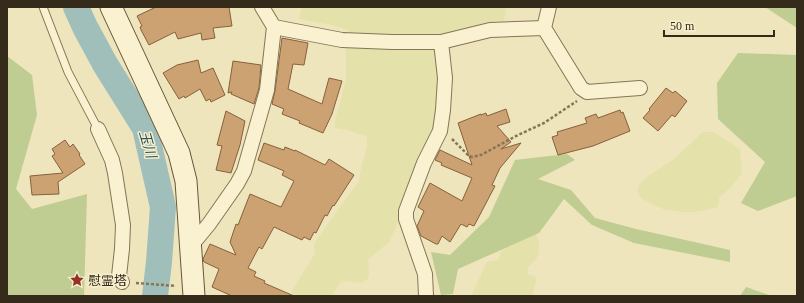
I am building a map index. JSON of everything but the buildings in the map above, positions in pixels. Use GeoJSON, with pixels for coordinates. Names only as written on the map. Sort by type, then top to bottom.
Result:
{"type":"FeatureCollection","features":[{"type":"Feature","properties":{"kind":"street"},"geometry":{"type":"LineString","coordinates":[[111,7],[179,153],[186,181],[190,247],[186,291]]}},
{"type":"Feature","properties":{"kind":"street"},"geometry":{"type":"LineString","coordinates":[[190,247],[209,224],[237,184],[244,171],[266,90],[274,27],[262,7]]}},
{"type":"Feature","properties":{"kind":"street"},"geometry":{"type":"LineString","coordinates":[[549,7],[544,28],[581,88],[587,92],[640,88]]}},
{"type":"Feature","properties":{"kind":"street"},"geometry":{"type":"LineString","coordinates":[[274,27],[342,40],[392,42],[441,42],[490,30],[544,28]]}},
{"type":"Feature","properties":{"kind":"street"},"geometry":{"type":"LineString","coordinates":[[426,296],[425,274],[406,220],[406,211],[424,163],[440,131],[444,110],[445,78],[441,42]]}},
{"type":"Feature","properties":{"kind":"street"},"geometry":{"type":"LineString","coordinates":[[98,129],[112,160],[115,173],[122,225],[122,249],[119,276],[129,282]]}},
{"type":"Feature","properties":{"kind":"lane"},"geometry":{"type":"LineString","coordinates":[[42,7],[68,72],[98,129]]}},
{"type":"Feature","properties":{"kind":"path"},"geometry":{"type":"LineString","coordinates":[[440,131],[446,134],[469,156],[476,156],[544,123],[579,99],[584,90]]}},
{"type":"Feature","properties":{"kind":"path"},"geometry":{"type":"LineString","coordinates":[[129,282],[186,291]]}},
{"type":"Feature","properties":{"kind":"shaded area"},"geometry":{"type":"Polygon","coordinates":[[[302,7],[506,7],[504,21],[500,23],[437,36],[439,93],[436,123],[401,216],[389,242],[368,259],[368,279],[362,283],[341,282],[331,296],[289,296],[315,253],[314,245],[320,235],[359,181],[367,147],[367,137],[348,130],[335,128],[335,121],[346,80],[346,47],[348,30],[299,19],[302,7]]]}},
{"type":"Feature","properties":{"kind":"shaded area"},"geometry":{"type":"Polygon","coordinates":[[[703,132],[713,132],[740,149],[742,173],[731,187],[719,198],[718,207],[695,212],[683,212],[663,209],[642,199],[637,191],[639,185],[650,175],[673,160],[703,132]]]}},
{"type":"Feature","properties":{"kind":"shaded area"},"geometry":{"type":"Polygon","coordinates":[[[535,233],[539,242],[539,253],[528,268],[528,274],[537,279],[532,296],[471,296],[487,262],[498,260],[509,241],[535,233]]]}},
{"type":"Feature","properties":{"kind":"green space"},"geometry":{"type":"Polygon","coordinates":[[[765,7],[797,7],[797,28],[765,7]]]}},
{"type":"Feature","properties":{"kind":"green space"},"geometry":{"type":"Polygon","coordinates":[[[738,53],[797,55],[797,196],[758,211],[741,203],[765,162],[718,119],[717,83],[738,53]]]}},
{"type":"Feature","properties":{"kind":"green space"},"geometry":{"type":"Polygon","coordinates":[[[7,56],[32,75],[37,115],[16,189],[32,209],[87,194],[84,296],[7,296],[7,56]]]}},
{"type":"Feature","properties":{"kind":"green space"},"geometry":{"type":"Polygon","coordinates":[[[567,154],[575,160],[538,179],[571,190],[595,218],[636,229],[730,250],[730,262],[634,243],[592,225],[564,199],[539,233],[458,269],[453,294],[441,295],[431,252],[450,255],[489,217],[515,160],[567,154]]]}},
{"type":"Feature","properties":{"kind":"green space"},"geometry":{"type":"Polygon","coordinates":[[[746,287],[772,296],[740,296],[746,287]]]}},
{"type":"Feature","properties":{"kind":"waterway","name":"玉川"},"geometry":{"type":"LineString","coordinates":[[76,7],[105,64],[145,128],[163,207],[155,296]]}},
{"type":"Feature","properties":{"kind":"place","name":"慰霊塔"},"geometry":{"type":"Point","coordinates":[77,280]}}]}
